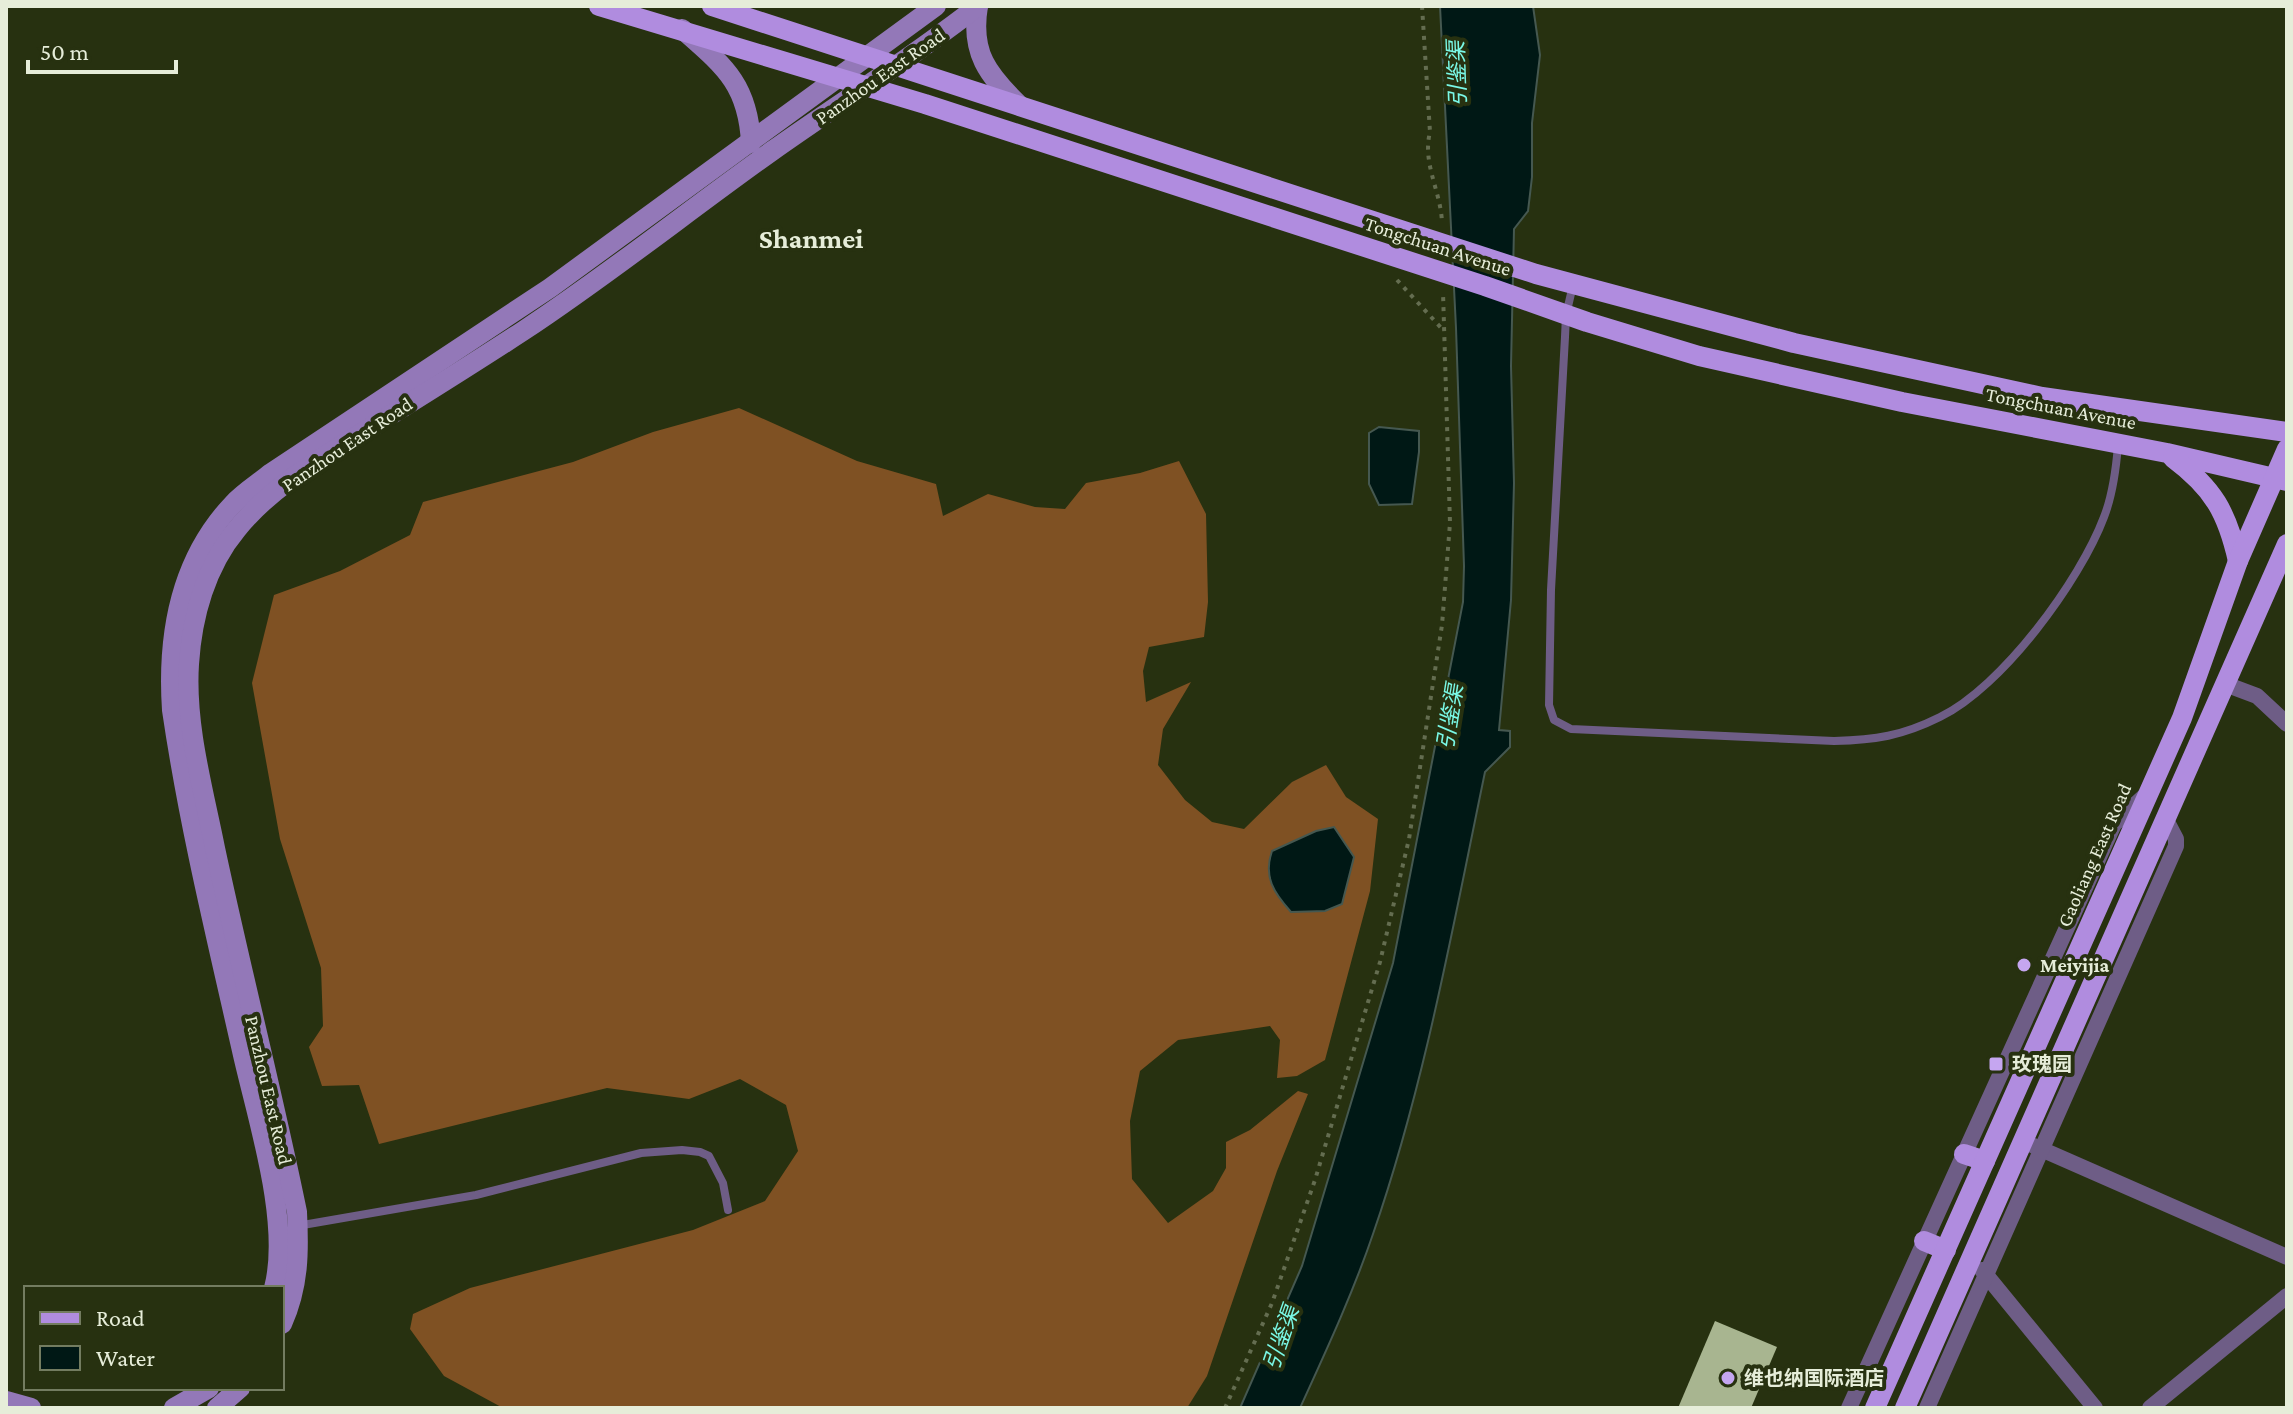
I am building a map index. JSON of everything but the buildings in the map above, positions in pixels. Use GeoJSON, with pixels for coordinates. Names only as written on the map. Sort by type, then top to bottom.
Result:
{"type":"FeatureCollection","features":[{"type":"Feature","properties":{"kind":"main road","name":"Tongchuan Avenue"},"geometry":{"type":"LineString","coordinates":[[599,6],[634,11],[1699,356],[1902,402],[2167,453],[2281,480]]}},
{"type":"Feature","properties":{"kind":"main road","name":"Tongchuan Avenue"},"geometry":{"type":"LineString","coordinates":[[712,6],[1536,274],[1794,343],[2042,397],[2287,432]]}},
{"type":"Feature","properties":{"kind":"main road","name":"Panzhou East Road"},"geometry":{"type":"LineString","coordinates":[[274,1286],[278,1250],[270,1175],[214,924],[172,710],[172,643],[184,585],[197,552],[235,502],[271,473],[550,288],[936,6]]}},
{"type":"Feature","properties":{"kind":"main road","name":"Panzhou East Road"},"geometry":{"type":"LineString","coordinates":[[284,1318],[296,1284],[300,1255],[298,1226],[288,1169],[237,951],[192,727],[188,666],[193,626],[217,555],[265,501],[308,467],[526,329],[978,6]]}},
{"type":"Feature","properties":{"kind":"main road"},"geometry":{"type":"LineString","coordinates":[[978,6],[975,23],[977,45],[984,64],[997,84],[1020,106]]}},
{"type":"Feature","properties":{"kind":"main road"},"geometry":{"type":"LineString","coordinates":[[682,29],[738,87],[750,119],[751,143]]}},
{"type":"Feature","properties":{"kind":"main road","name":"Gaoliang East Road"},"geometry":{"type":"LineString","coordinates":[[1875,1408],[1985,1161],[2040,1012],[2182,718],[2238,561],[2281,480],[2287,449]]}},
{"type":"Feature","properties":{"kind":"main road"},"geometry":{"type":"LineString","coordinates":[[2167,453],[2192,472],[2216,499],[2232,536],[2238,561]]}},
{"type":"Feature","properties":{"kind":"main road"},"geometry":{"type":"LineString","coordinates":[[1905,1408],[2287,544]]}},
{"type":"Feature","properties":{"kind":"main road"},"geometry":{"type":"LineString","coordinates":[[2182,718],[2207,727]]}},
{"type":"Feature","properties":{"kind":"main road"},"geometry":{"type":"LineString","coordinates":[[1964,1154],[1985,1161]]}},
{"type":"Feature","properties":{"kind":"main road"},"geometry":{"type":"LineString","coordinates":[[1924,1241],[1946,1250]]}},
{"type":"Feature","properties":{"kind":"main road"},"geometry":{"type":"LineString","coordinates":[[174,1408],[206,1390]]}},
{"type":"Feature","properties":{"kind":"main road"},"geometry":{"type":"LineString","coordinates":[[217,1408],[238,1390]]}},
{"type":"Feature","properties":{"kind":"main road"},"geometry":{"type":"LineString","coordinates":[[6,1401],[31,1408]]}},
{"type":"Feature","properties":{"kind":"street"},"geometry":{"type":"LineString","coordinates":[[2225,684],[2257,696],[2287,724]]}},
{"type":"Feature","properties":{"kind":"street"},"geometry":{"type":"LineString","coordinates":[[1927,1408],[2176,846],[2176,839],[2165,818]]}},
{"type":"Feature","properties":{"kind":"street"},"geometry":{"type":"LineString","coordinates":[[1849,1408],[1964,1154],[2040,1012]]}},
{"type":"Feature","properties":{"kind":"street"},"geometry":{"type":"LineString","coordinates":[[2021,1141],[2287,1257]]}},
{"type":"Feature","properties":{"kind":"street"},"geometry":{"type":"LineString","coordinates":[[1970,1257],[2095,1408]]}},
{"type":"Feature","properties":{"kind":"street"},"geometry":{"type":"LineString","coordinates":[[2150,1408],[2287,1296]]}},
{"type":"Feature","properties":{"kind":"lane"},"geometry":{"type":"LineString","coordinates":[[1574,284],[1566,315],[1551,590],[1549,705],[1554,720],[1571,729],[1834,741],[1875,740],[1942,716],[1987,682],[2026,643],[2061,596],[2092,547],[2104,518],[2111,497],[2118,443]]}},
{"type":"Feature","properties":{"kind":"lane"},"geometry":{"type":"LineString","coordinates":[[277,1230],[476,1195],[641,1153],[682,1150],[709,1156],[723,1183],[728,1210]]}},
{"type":"Feature","properties":{"kind":"path"},"geometry":{"type":"LineString","coordinates":[[1422,6],[1430,132],[1427,146],[1431,174],[1441,205],[1442,234]]}},
{"type":"Feature","properties":{"kind":"path"},"geometry":{"type":"LineString","coordinates":[[1397,280],[1444,332]]}},
{"type":"Feature","properties":{"kind":"path"},"geometry":{"type":"LineString","coordinates":[[1225,1408],[1272,1303],[1315,1180],[1380,962],[1409,839],[1442,625],[1450,523],[1443,290]]}},
{"type":"Feature","properties":{"kind":"shaded area"},"geometry":{"type":"Polygon","coordinates":[[[739,408],[857,461],[936,484],[943,516],[988,494],[1035,507],[1065,509],[1086,483],[1140,473],[1179,461],[1206,514],[1208,602],[1204,637],[1149,647],[1143,671],[1146,702],[1191,682],[1163,729],[1158,765],[1185,800],[1212,822],[1244,829],[1292,782],[1326,765],[1346,797],[1378,819],[1370,891],[1325,1060],[1297,1076],[1277,1078],[1280,1040],[1270,1026],[1178,1040],[1140,1071],[1130,1121],[1132,1179],[1168,1223],[1213,1191],[1226,1168],[1226,1142],[1250,1130],[1298,1091],[1308,1094],[1277,1171],[1207,1376],[1187,1408],[503,1408],[444,1376],[410,1329],[413,1314],[470,1288],[693,1230],[765,1201],[798,1151],[786,1105],[740,1079],[689,1099],[607,1088],[379,1144],[359,1085],[322,1086],[309,1047],[323,1026],[321,968],[280,839],[252,683],[274,595],[340,571],[410,535],[423,502],[573,462],[653,432],[739,408]]]}},
{"type":"Feature","properties":{"kind":"water","name":"引鉴渠"},"geometry":{"type":"Polygon","coordinates":[[[1440,6],[1533,6],[1540,55],[1532,123],[1532,177],[1528,211],[1514,229],[1511,600],[1499,730],[1510,731],[1510,747],[1485,772],[1423,1063],[1373,1234],[1348,1300],[1300,1408],[1240,1408],[1302,1266],[1393,963],[1463,602],[1456,328],[1440,6]]]}},
{"type":"Feature","properties":{"kind":"water"},"geometry":{"type":"Polygon","coordinates":[[[1379,427],[1419,431],[1412,504],[1379,505],[1369,484],[1369,433],[1379,427]]]}},
{"type":"Feature","properties":{"kind":"water"},"geometry":{"type":"Polygon","coordinates":[[[1334,827],[1354,857],[1342,904],[1325,911],[1291,912],[1272,884],[1269,869],[1272,851],[1316,831],[1334,827]]]}},
{"type":"Feature","properties":{"kind":"place","name":"Meiyijia"},"geometry":{"type":"Point","coordinates":[2024,965]}},
{"type":"Feature","properties":{"kind":"place","name":"玫瑰园"},"geometry":{"type":"Point","coordinates":[1996,1064]}},
{"type":"Feature","properties":{"kind":"place","name":"维也纳国际酒店"},"geometry":{"type":"Point","coordinates":[1728,1378]}},
{"type":"Feature","properties":{"kind":"district","name":"Shanmei"},"geometry":{"type":"Point","coordinates":[811,238]}}]}
